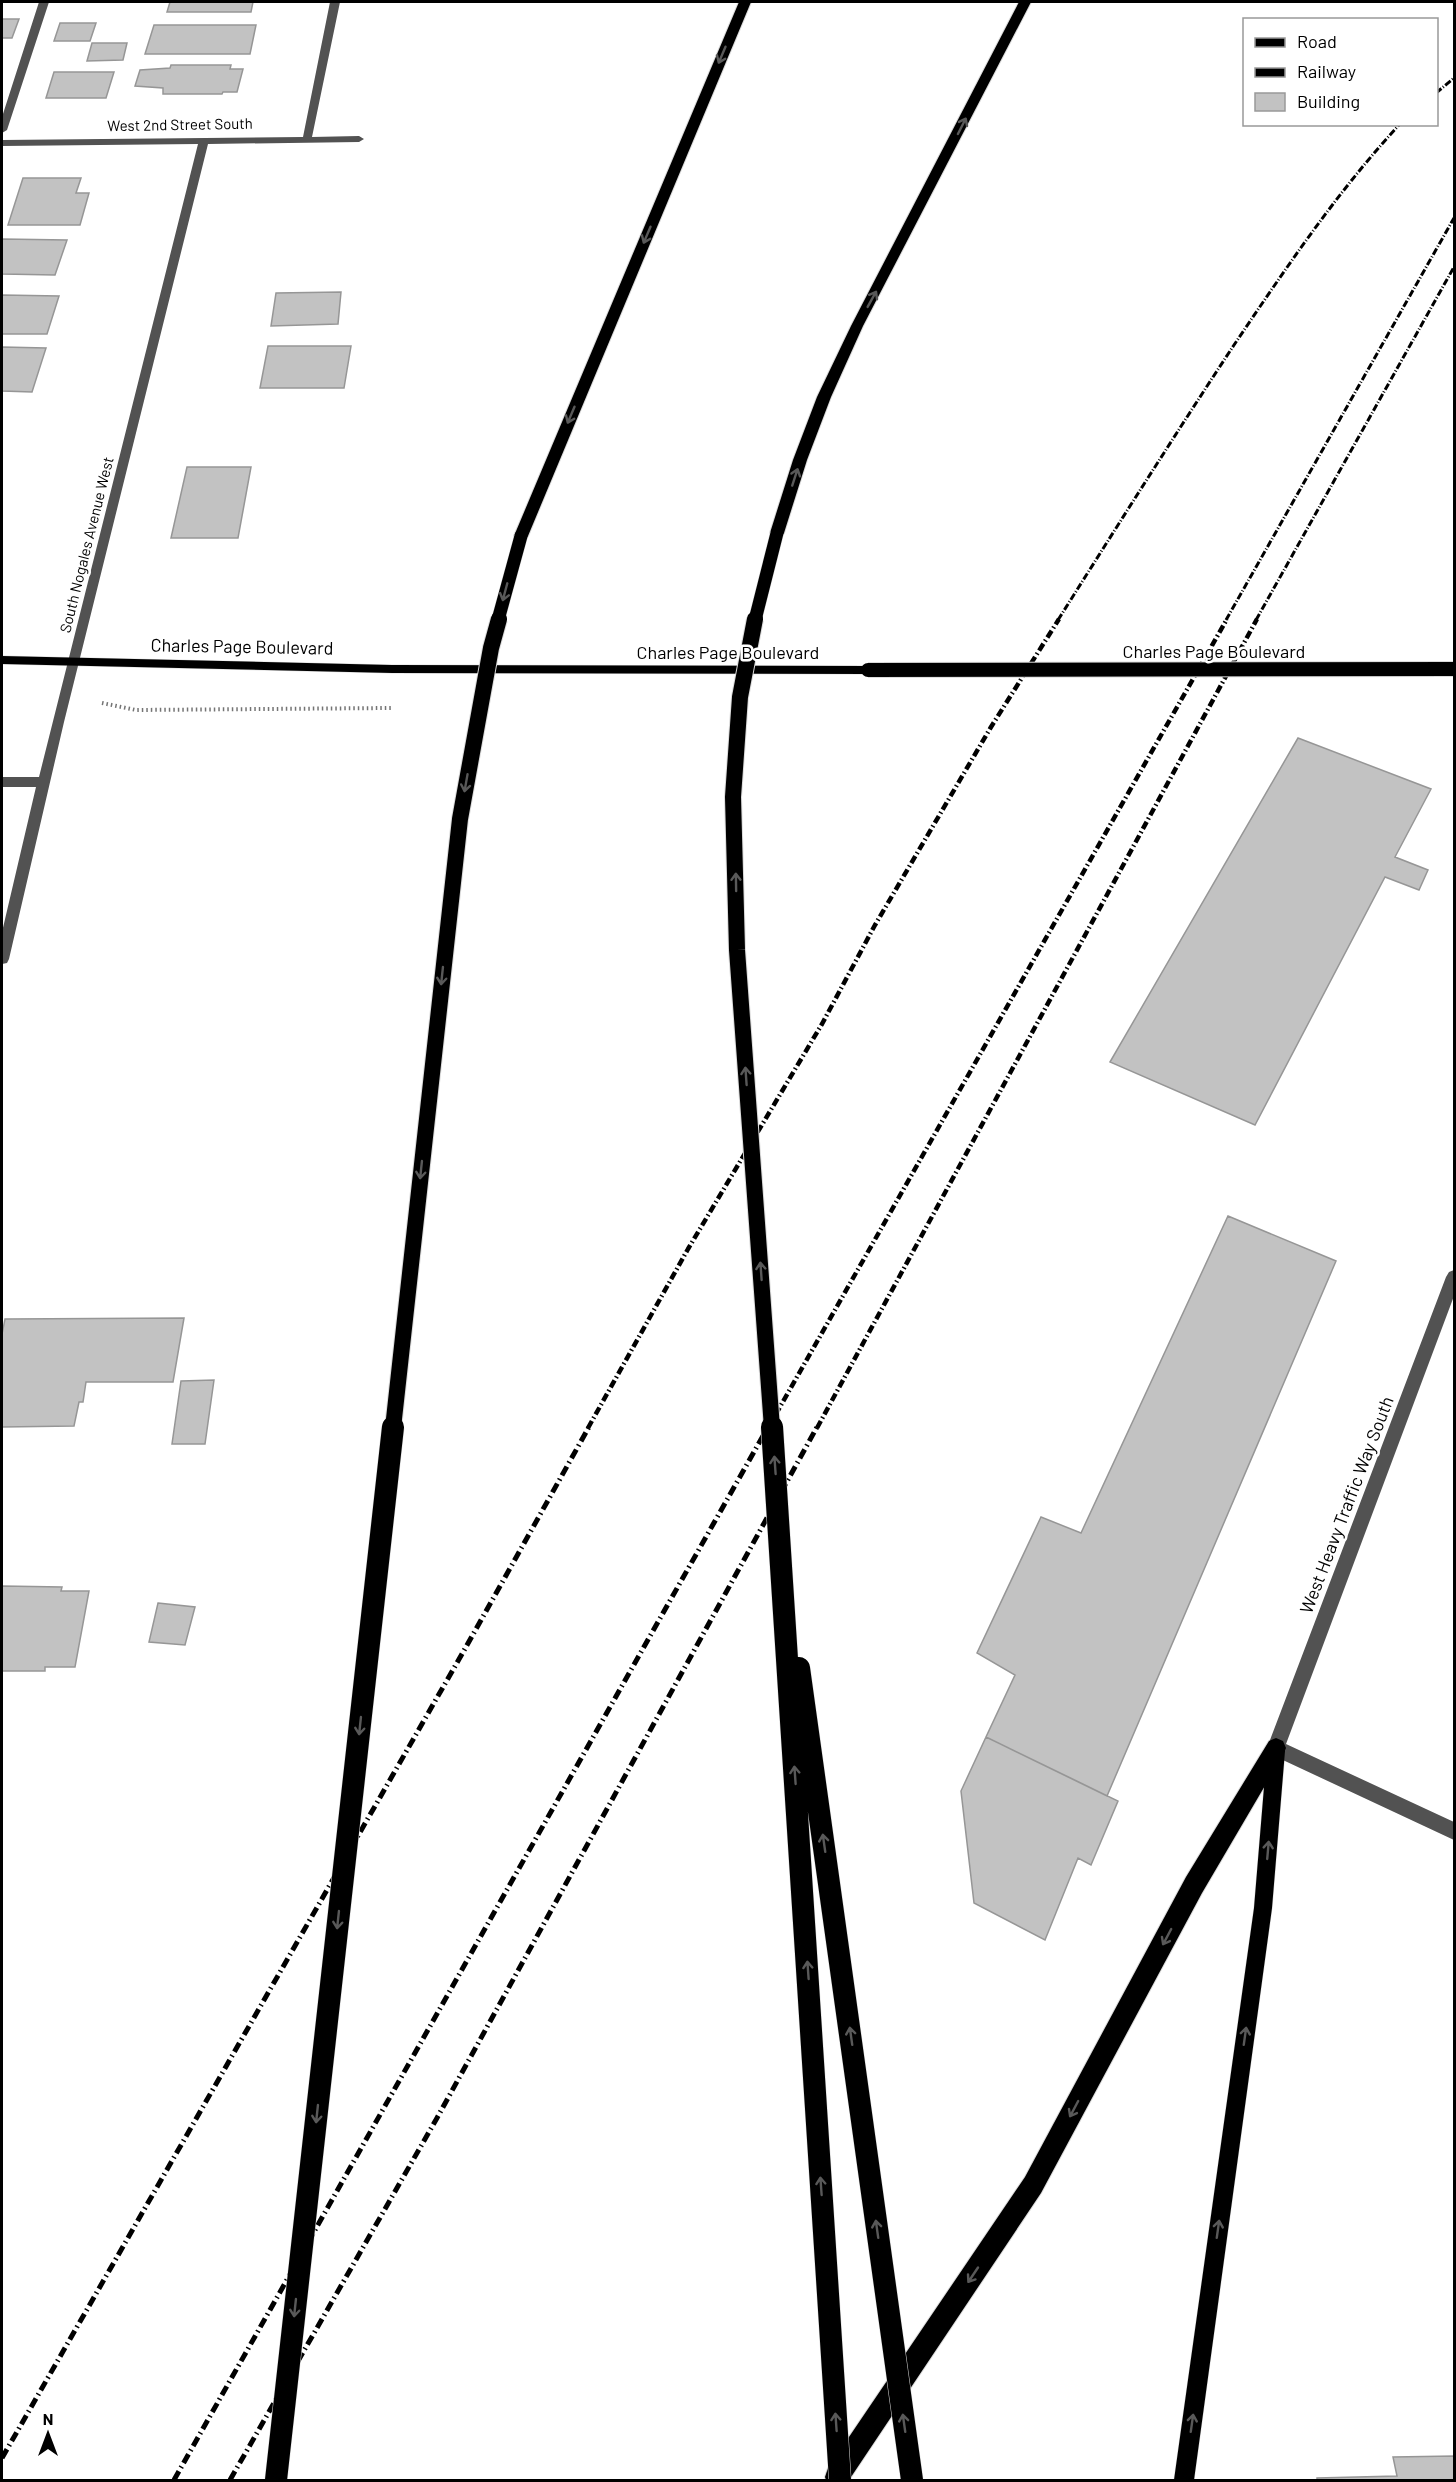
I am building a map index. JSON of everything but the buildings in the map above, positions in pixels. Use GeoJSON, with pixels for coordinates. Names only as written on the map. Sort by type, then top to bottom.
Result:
{"type":"FeatureCollection","features":[{"type":"Feature","properties":{"kind":"highway"},"geometry":{"type":"LineString","coordinates":[[276,2481],[459,819],[491,648],[521,536],[745,2]]}},
{"type":"Feature","properties":{"kind":"highway"},"geometry":{"type":"LineString","coordinates":[[840,2481],[779,1524],[737,950],[733,797],[740,697],[757,607],[777,533],[800,460],[829,387],[857,326],[1024,2]]}},
{"type":"Feature","properties":{"kind":"highway"},"geometry":{"type":"LineString","coordinates":[[779,1524],[912,2481]]}},
{"type":"Feature","properties":{"kind":"highway"},"geometry":{"type":"LineString","coordinates":[[834,2481],[1033,2185],[1194,1885],[1276,1748]]}},
{"type":"Feature","properties":{"kind":"main road","name":"Charles Page Boulevard"},"geometry":{"type":"LineString","coordinates":[[2,660],[392,669],[1455,669]]}},
{"type":"Feature","properties":{"kind":"main road"},"geometry":{"type":"LineString","coordinates":[[1184,2481],[1263,1908],[1276,1748]]}},
{"type":"Feature","properties":{"kind":"street"},"geometry":{"type":"LineString","coordinates":[[2,130],[44,2]]}},
{"type":"Feature","properties":{"kind":"street"},"geometry":{"type":"LineString","coordinates":[[307,139],[334,2]]}},
{"type":"Feature","properties":{"kind":"street","name":"South Nogales Avenue West"},"geometry":{"type":"LineString","coordinates":[[2,959],[73,661],[204,139]]}},
{"type":"Feature","properties":{"kind":"street","name":"West 2nd Street South"},"geometry":{"type":"LineString","coordinates":[[2,143],[359,139]]}},
{"type":"Feature","properties":{"kind":"street"},"geometry":{"type":"LineString","coordinates":[[2,782],[44,782]]}},
{"type":"Feature","properties":{"kind":"street","name":"West Heavy Traffic Way South"},"geometry":{"type":"LineString","coordinates":[[1276,1748],[1455,1277]]}},
{"type":"Feature","properties":{"kind":"street"},"geometry":{"type":"LineString","coordinates":[[1276,1748],[1455,1831]]}},
{"type":"Feature","properties":{"kind":"railway"},"geometry":{"type":"LineString","coordinates":[[1438,91],[1454,78]]}},
{"type":"Feature","properties":{"kind":"railway"},"geometry":{"type":"LineString","coordinates":[[1058,620],[1189,413],[1273,288],[1355,176],[1398,126]]}},
{"type":"Feature","properties":{"kind":"railway"},"geometry":{"type":"LineString","coordinates":[[1226,620],[1454,218]]}},
{"type":"Feature","properties":{"kind":"railway"},"geometry":{"type":"LineString","coordinates":[[1256,620],[1454,267]]}},
{"type":"Feature","properties":{"kind":"railway"},"geometry":{"type":"LineString","coordinates":[[588,1428],[688,1249],[822,1024],[875,925],[991,727],[1059,619]]}},
{"type":"Feature","properties":{"kind":"railway"},"geometry":{"type":"LineString","coordinates":[[768,1428],[1227,619]]}},
{"type":"Feature","properties":{"kind":"railway"},"geometry":{"type":"LineString","coordinates":[[817,1428],[1257,619]]}},
{"type":"Feature","properties":{"kind":"railway"},"geometry":{"type":"LineString","coordinates":[[2,2458],[466,1647],[589,1427]]}},
{"type":"Feature","properties":{"kind":"railway"},"geometry":{"type":"LineString","coordinates":[[174,2480],[768,1427]]}},
{"type":"Feature","properties":{"kind":"railway"},"geometry":{"type":"LineString","coordinates":[[230,2480],[437,2118],[817,1427]]}}]}
